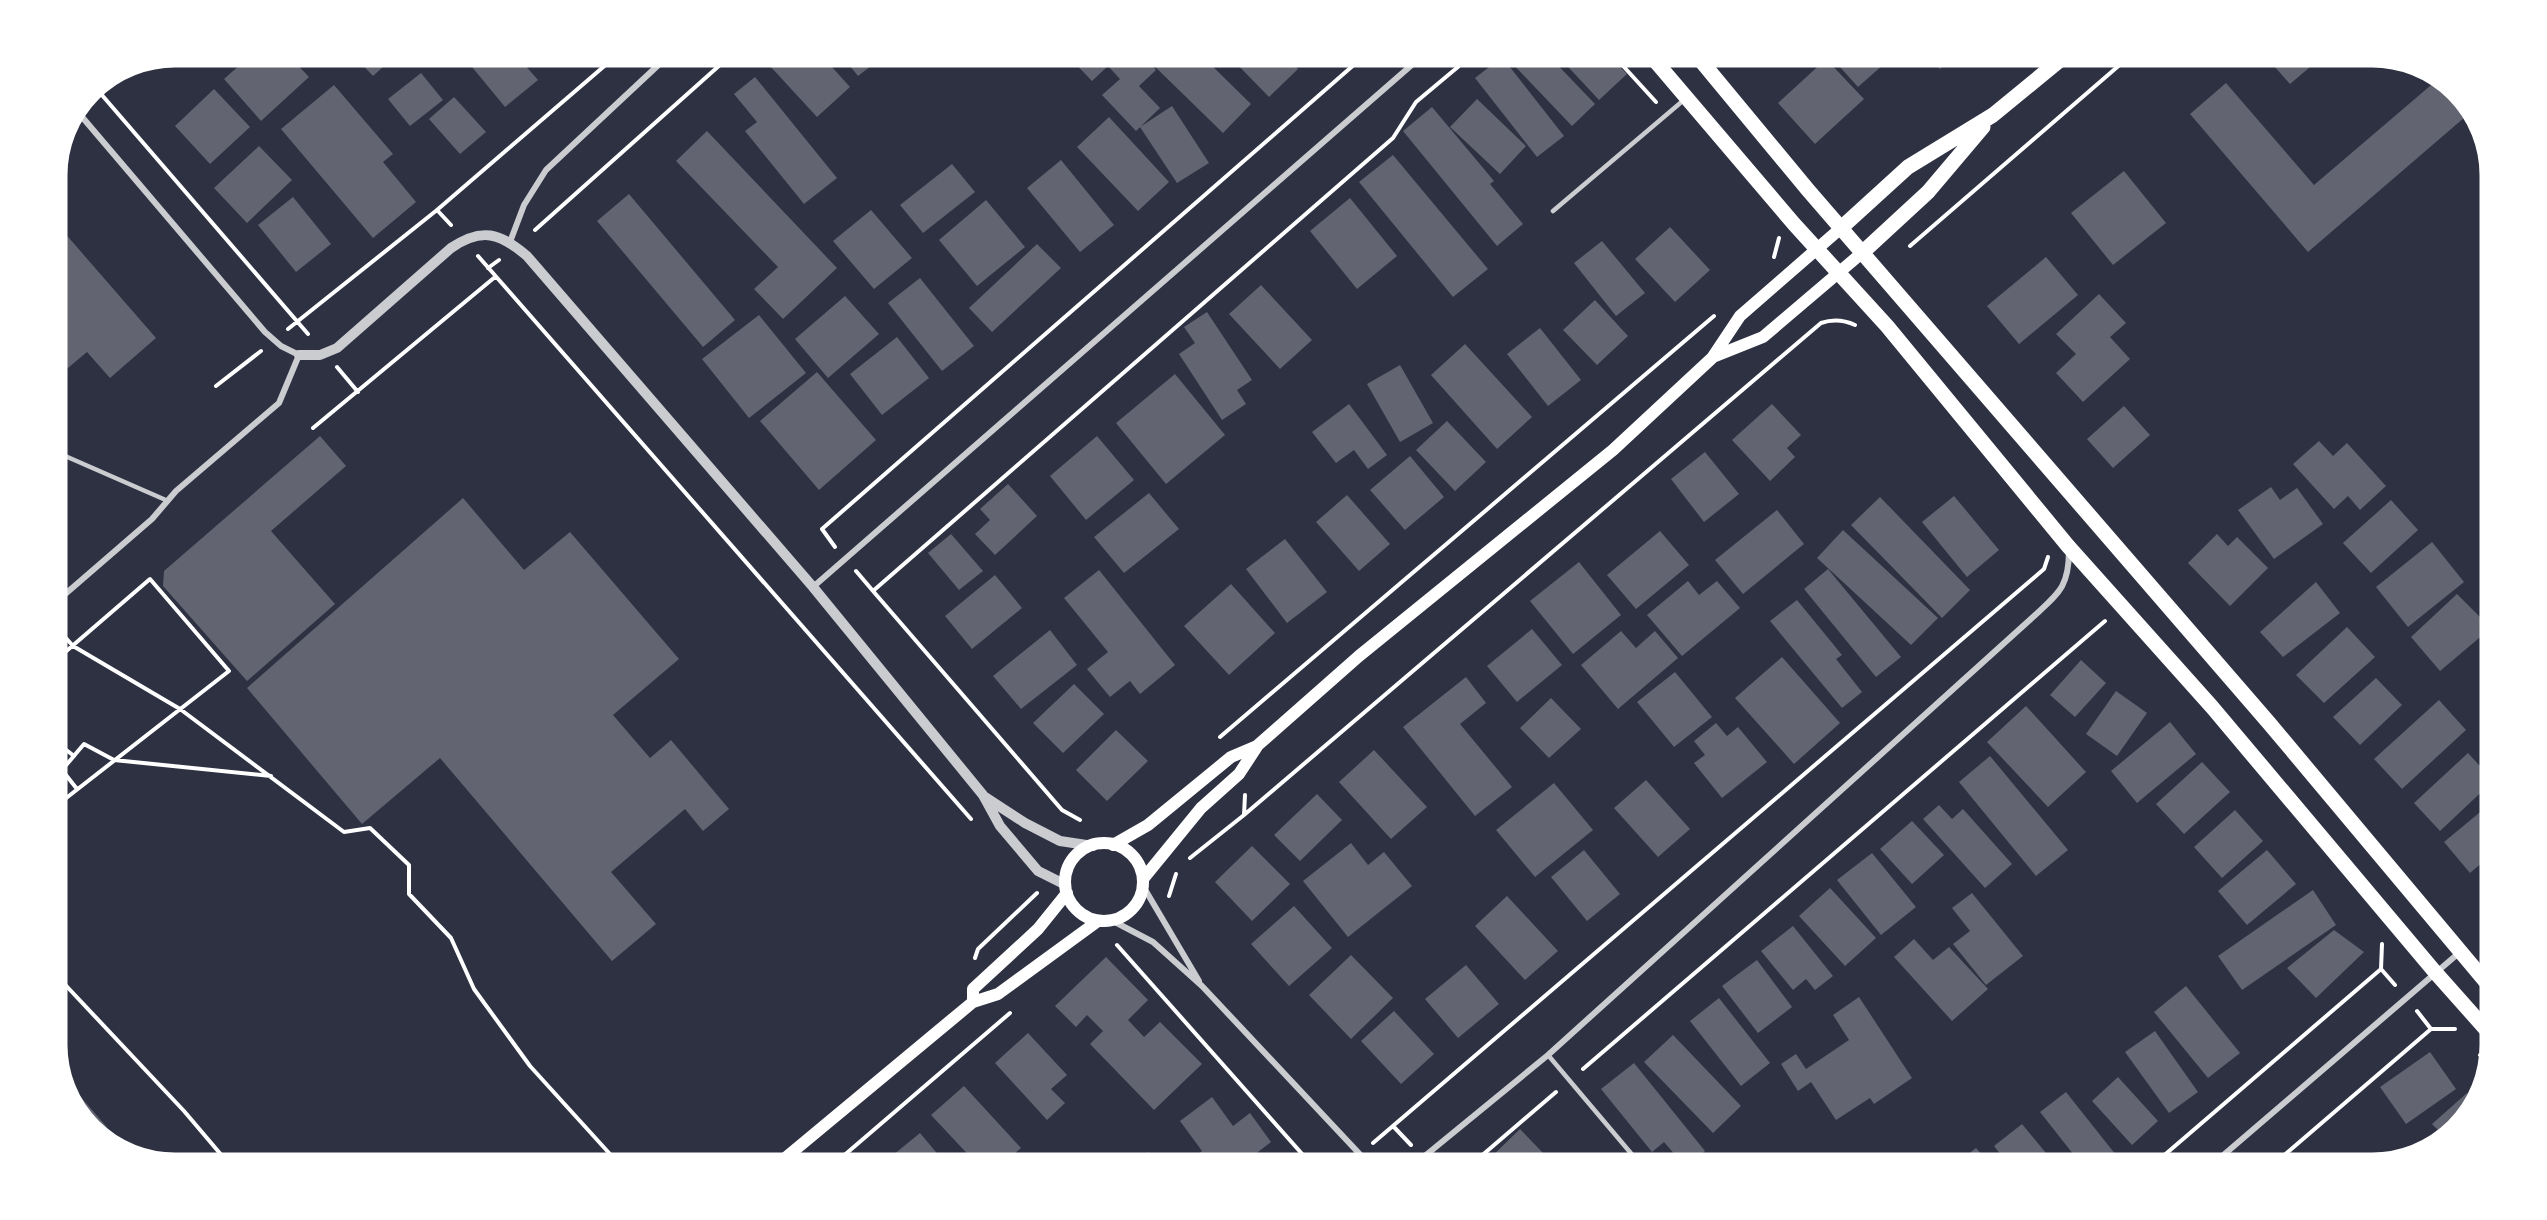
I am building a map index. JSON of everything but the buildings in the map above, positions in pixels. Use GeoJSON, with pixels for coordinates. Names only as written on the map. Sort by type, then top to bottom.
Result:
{"type":"FeatureCollection","features":[{"type":"Feature","properties":{"kind":"main road"},"geometry":{"type":"LineString","coordinates":[[1660,66],[1887,326],[2068,546],[2212,707],[2435,972],[2481,1023]]}},
{"type":"Feature","properties":{"kind":"main road"},"geometry":{"type":"LineString","coordinates":[[1705,66],[1841,228],[2269,723],[2481,975]]}},
{"type":"Feature","properties":{"kind":"main road"},"geometry":{"type":"LineString","coordinates":[[790,1154],[973,1002],[998,994],[1105,920],[1121,917],[1136,904],[1143,882],[1201,808],[1239,774],[1258,746],[1359,656],[1613,450],[1712,358],[1740,316],[1908,167],[1993,115],[2053,66]]}},
{"type":"Feature","properties":{"kind":"main road"},"geometry":{"type":"LineString","coordinates":[[1712,358],[1763,337],[1839,273],[1928,192],[1993,115]]}},
{"type":"Feature","properties":{"kind":"main road"},"geometry":{"type":"LineString","coordinates":[[973,1002],[973,989],[1038,929],[1067,889],[1069,867],[1074,858],[1093,846],[1113,844],[1148,825],[1231,757],[1258,746]]}},
{"type":"Feature","properties":{"kind":"main road"},"geometry":{"type":"LineString","coordinates":[[1113,844],[1131,854],[1141,870],[1143,882]]}},
{"type":"Feature","properties":{"kind":"main road"},"geometry":{"type":"LineString","coordinates":[[1067,889],[1079,911],[1105,920]]}},
{"type":"Feature","properties":{"kind":"street"},"geometry":{"type":"LineString","coordinates":[[514,245],[524,205],[546,170],[657,66]]}},
{"type":"Feature","properties":{"kind":"street"},"geometry":{"type":"LineString","coordinates":[[813,587],[1410,66]]}},
{"type":"Feature","properties":{"kind":"street"},"geometry":{"type":"LineString","coordinates":[[82,117],[265,332],[281,346],[299,355],[324,353],[337,348],[451,248],[465,239],[483,234],[514,245],[527,256],[813,587],[982,795],[1000,826],[1038,871],[1067,889]]}},
{"type":"Feature","properties":{"kind":"street"},"geometry":{"type":"LineString","coordinates":[[66,593],[152,519],[168,501],[279,403],[299,355]]}},
{"type":"Feature","properties":{"kind":"street"},"geometry":{"type":"LineString","coordinates":[[1426,1154],[1548,1055],[2033,617],[2057,594],[2069,573],[2068,546]]}},
{"type":"Feature","properties":{"kind":"street"},"geometry":{"type":"LineString","coordinates":[[982,795],[1025,823],[1060,841],[1093,846]]}},
{"type":"Feature","properties":{"kind":"street"},"geometry":{"type":"LineString","coordinates":[[1143,882],[1202,986]]}},
{"type":"Feature","properties":{"kind":"street"},"geometry":{"type":"LineString","coordinates":[[1105,920],[1154,942],[1202,986],[1360,1154]]}},
{"type":"Feature","properties":{"kind":"street"},"geometry":{"type":"LineString","coordinates":[[2225,1154],[2461,951]]}},
{"type":"Feature","properties":{"kind":"lane"},"geometry":{"type":"LineString","coordinates":[[1553,211],[1687,97]]}},
{"type":"Feature","properties":{"kind":"lane"},"geometry":{"type":"LineString","coordinates":[[66,456],[168,501]]}},
{"type":"Feature","properties":{"kind":"lane"},"geometry":{"type":"LineString","coordinates":[[1548,1055],[1632,1154]]}},
{"type":"Feature","properties":{"kind":"path"},"geometry":{"type":"LineString","coordinates":[[216,386],[438,210],[604,66]]}},
{"type":"Feature","properties":{"kind":"path"},"geometry":{"type":"LineString","coordinates":[[488,268],[719,66]]}},
{"type":"Feature","properties":{"kind":"path"},"geometry":{"type":"LineString","coordinates":[[1080,820],[1062,810],[844,558],[822,529],[1353,66]]}},
{"type":"Feature","properties":{"kind":"path"},"geometry":{"type":"LineString","coordinates":[[873,591],[1393,138],[1416,102],[1459,66]]}},
{"type":"Feature","properties":{"kind":"path"},"geometry":{"type":"LineString","coordinates":[[1623,66],[1667,114]]}},
{"type":"Feature","properties":{"kind":"path"},"geometry":{"type":"LineString","coordinates":[[1910,246],[2118,66]]}},
{"type":"Feature","properties":{"kind":"path"},"geometry":{"type":"LineString","coordinates":[[101,95],[358,392]]}},
{"type":"Feature","properties":{"kind":"path"},"geometry":{"type":"LineString","coordinates":[[438,210],[974,822]]}},
{"type":"Feature","properties":{"kind":"path"},"geometry":{"type":"LineString","coordinates":[[1772,266],[1779,237]]}},
{"type":"Feature","properties":{"kind":"path"},"geometry":{"type":"LineString","coordinates":[[313,428],[495,277]]}},
{"type":"Feature","properties":{"kind":"path"},"geometry":{"type":"LineString","coordinates":[[1213,743],[1718,312]]}},
{"type":"Feature","properties":{"kind":"path"},"geometry":{"type":"LineString","coordinates":[[1244,815],[1821,322],[1846,321],[1857,327]]}},
{"type":"Feature","properties":{"kind":"path"},"geometry":{"type":"LineString","coordinates":[[1360,1154],[2044,569],[2048,558],[2046,547],[2069,573]]}},
{"type":"Feature","properties":{"kind":"path"},"geometry":{"type":"LineString","coordinates":[[66,652],[150,579],[229,671],[66,797]]}},
{"type":"Feature","properties":{"kind":"path"},"geometry":{"type":"LineString","coordinates":[[1484,1154],[2108,618]]}},
{"type":"Feature","properties":{"kind":"path"},"geometry":{"type":"LineString","coordinates":[[66,638],[73,646],[180,709],[344,832],[370,828],[408,865],[409,894],[451,938],[474,989],[530,1066],[610,1154]]}},
{"type":"Feature","properties":{"kind":"path"},"geometry":{"type":"LineString","coordinates":[[66,765],[84,744],[114,760],[272,776]]}},
{"type":"Feature","properties":{"kind":"path"},"geometry":{"type":"LineString","coordinates":[[66,750],[74,756]]}},
{"type":"Feature","properties":{"kind":"path"},"geometry":{"type":"LineString","coordinates":[[66,775],[77,789]]}},
{"type":"Feature","properties":{"kind":"path"},"geometry":{"type":"LineString","coordinates":[[1029,885],[1037,894]]}},
{"type":"Feature","properties":{"kind":"path"},"geometry":{"type":"LineString","coordinates":[[2383,939],[2381,969],[2431,1029]]}},
{"type":"Feature","properties":{"kind":"path"},"geometry":{"type":"LineString","coordinates":[[1116,943],[1302,1154]]}},
{"type":"Feature","properties":{"kind":"path"},"geometry":{"type":"LineString","coordinates":[[2166,1154],[2381,969]]}},
{"type":"Feature","properties":{"kind":"path"},"geometry":{"type":"LineString","coordinates":[[66,986],[184,1111],[221,1154]]}},
{"type":"Feature","properties":{"kind":"path"},"geometry":{"type":"LineString","coordinates":[[846,1154],[1011,1012]]}},
{"type":"Feature","properties":{"kind":"path"},"geometry":{"type":"LineString","coordinates":[[2286,1154],[2431,1029],[2458,1029]]}},
{"type":"Feature","properties":{"kind":"path"},"geometry":{"type":"LineString","coordinates":[[2473,1046],[2481,1055]]}}]}
